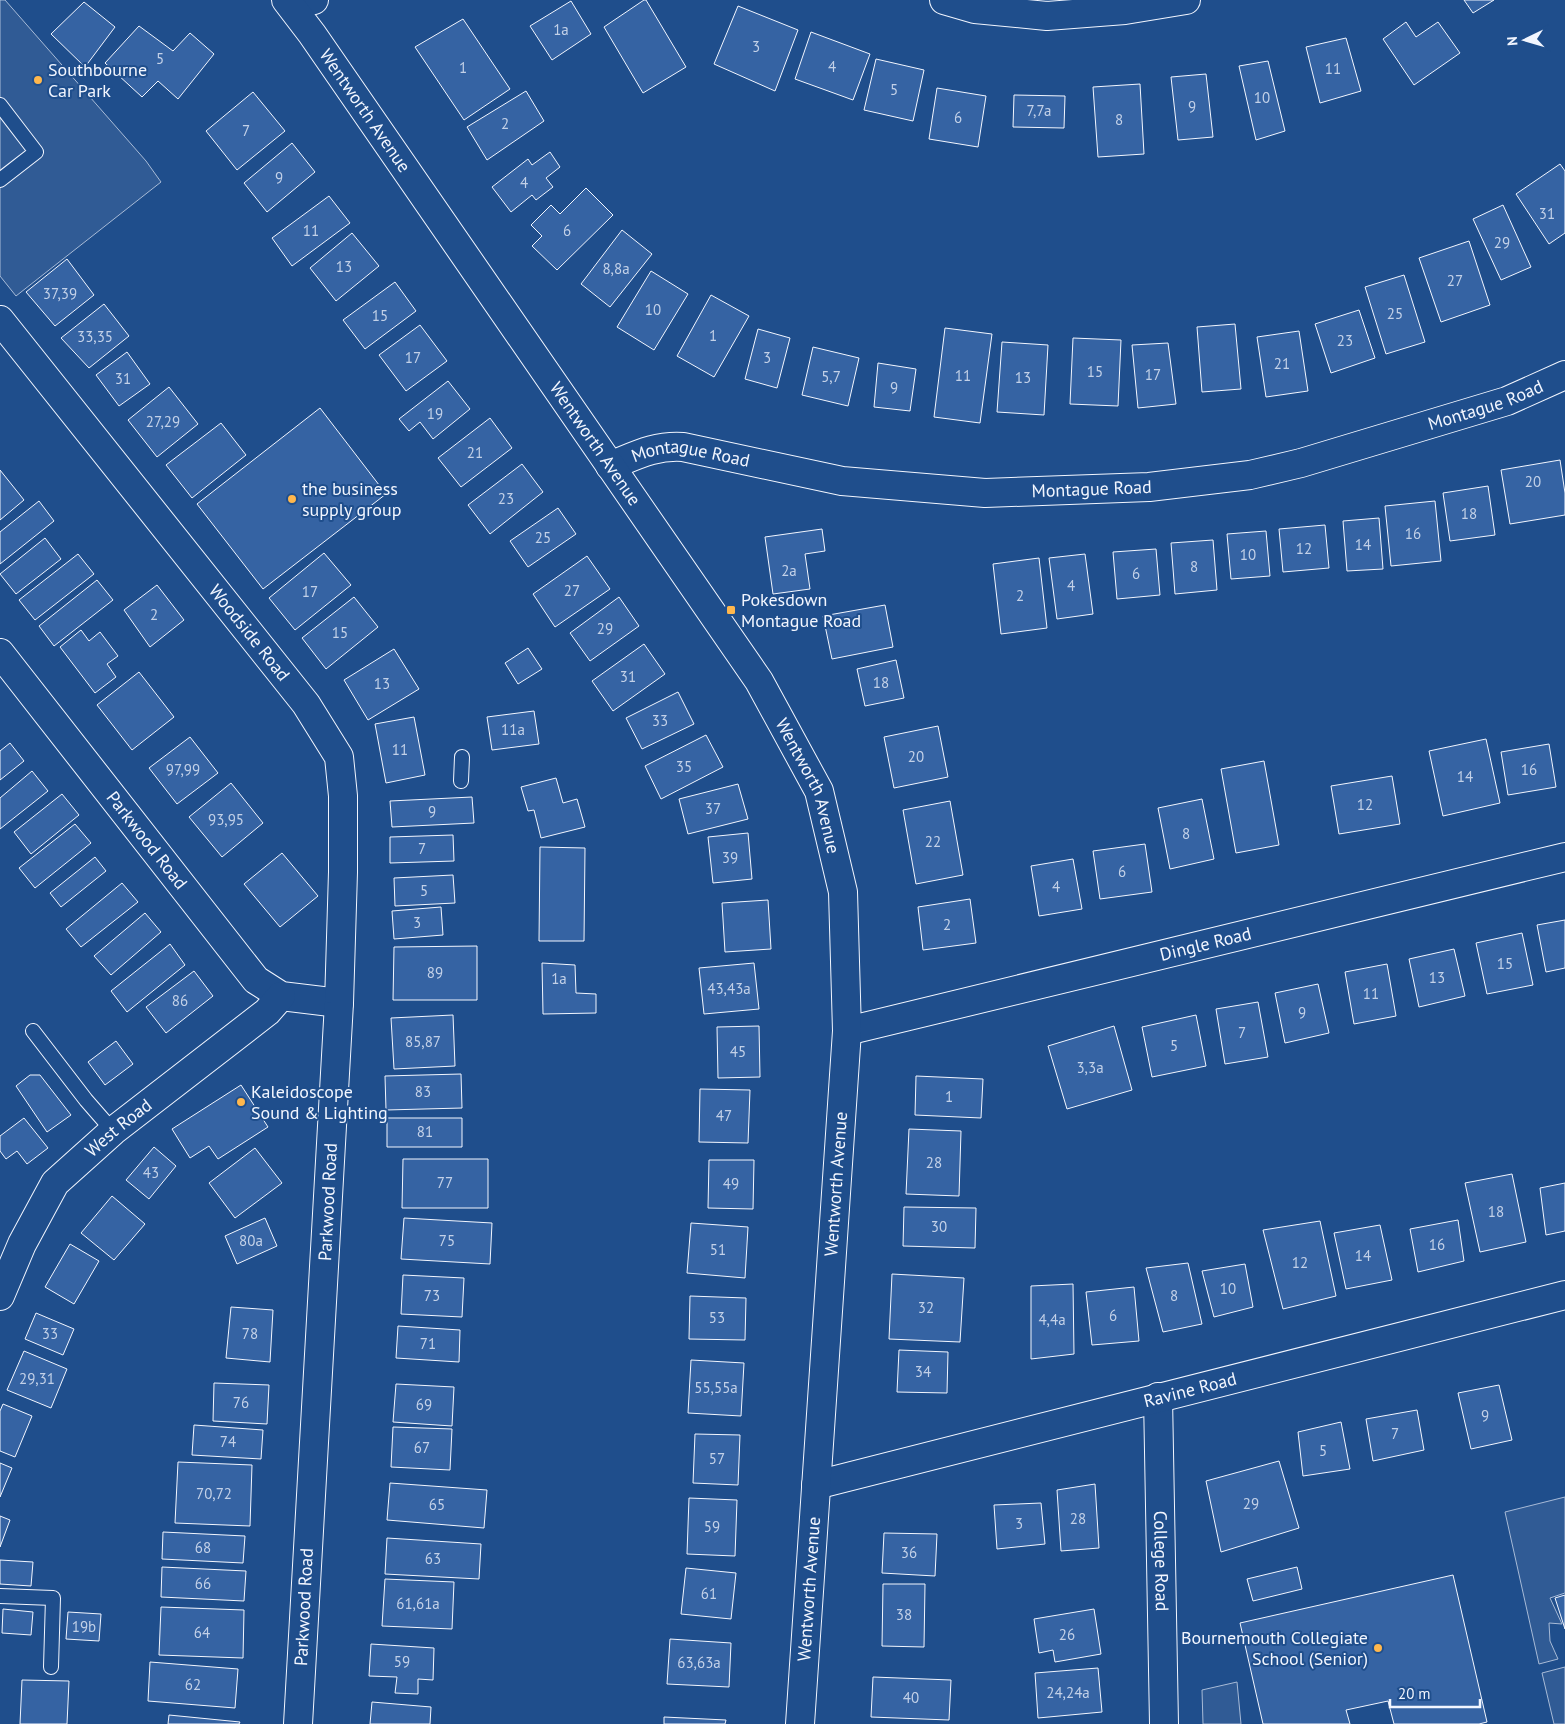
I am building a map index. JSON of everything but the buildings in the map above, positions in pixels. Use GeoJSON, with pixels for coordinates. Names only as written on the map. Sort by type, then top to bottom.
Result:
{"type":"FeatureCollection","features":[{"type":"Feature","properties":{"kind":"street"},"geometry":{"type":"LineString","coordinates":[[944,0],[975,9],[1047,16],[1125,10],[1186,0]]}},
{"type":"Feature","properties":{"kind":"street","name":"Wentworth Avenue"},"geometry":{"type":"LineString","coordinates":[[297,2],[610,466],[759,681],[819,791],[843,892],[847,1031],[800,1724]]}},
{"type":"Feature","properties":{"kind":"street","name":"Woodside Road"},"geometry":{"type":"LineString","coordinates":[[0,320],[306,704],[339,757],[343,796],[343,872],[339,1003]]}},
{"type":"Feature","properties":{"kind":"street","name":"Montague Road"},"geometry":{"type":"LineString","coordinates":[[610,466],[656,448],[670,446],[683,447],[852,482],[985,493],[1149,487],[1250,475],[1301,463],[1507,400],[1565,375]]}},
{"type":"Feature","properties":{"kind":"street","name":"Parkwood Road"},"geometry":{"type":"LineString","coordinates":[[0,653],[256,980],[281,996],[339,1003],[298,1724]]}},
{"type":"Feature","properties":{"kind":"street","name":"Dingle Road"},"geometry":{"type":"LineString","coordinates":[[847,1031],[1565,857]]}},
{"type":"Feature","properties":{"kind":"street","name":"West Road"},"geometry":{"type":"LineString","coordinates":[[0,1296],[22,1244],[55,1183],[113,1131],[267,1012],[281,996]]}},
{"type":"Feature","properties":{"kind":"street","name":"Ravine Road"},"geometry":{"type":"LineString","coordinates":[[816,1484],[1565,1295]]}},
{"type":"Feature","properties":{"kind":"street","name":"College Road"},"geometry":{"type":"LineString","coordinates":[[1158,1397],[1164,1724]]}},
{"type":"Feature","properties":{"kind":"lane"},"geometry":{"type":"LineString","coordinates":[[0,105],[36,152],[0,180]]}},
{"type":"Feature","properties":{"kind":"lane"},"geometry":{"type":"LineString","coordinates":[[461,781],[462,757]]}},
{"type":"Feature","properties":{"kind":"lane"},"geometry":{"type":"LineString","coordinates":[[33,1031],[86,1100],[113,1131]]}},
{"type":"Feature","properties":{"kind":"lane"},"geometry":{"type":"LineString","coordinates":[[0,1596],[53,1598],[51,1667]]}},
{"type":"Feature","properties":{"kind":"shaded area","name":"Southbourne Car Park"},"geometry":{"type":"Polygon","coordinates":[[[0,0],[5,0],[146,161],[161,182],[16,296],[0,276],[0,0]]]}},
{"type":"Feature","properties":{"kind":"shaded area"},"geometry":{"type":"Polygon","coordinates":[[[1565,1497],[1565,1593],[1550,1598],[1562,1624],[1549,1623],[1550,1641],[1558,1659],[1539,1664],[1505,1512],[1565,1497]]]}},
{"type":"Feature","properties":{"kind":"shaded area"},"geometry":{"type":"Polygon","coordinates":[[[1565,1667],[1565,1724],[1554,1724],[1542,1673],[1565,1667]]]}},
{"type":"Feature","properties":{"kind":"shaded area"},"geometry":{"type":"Polygon","coordinates":[[[1237,1682],[1241,1724],[1203,1724],[1202,1690],[1237,1682]]]}},
{"type":"Feature","properties":{"kind":"place","name":"Southbourne Car Park"},"geometry":{"type":"Point","coordinates":[38,80]}},
{"type":"Feature","properties":{"kind":"place","name":"the business supply group"},"geometry":{"type":"Point","coordinates":[292,499]}},
{"type":"Feature","properties":{"kind":"place","name":"Pokesdown Montague Road"},"geometry":{"type":"Point","coordinates":[731,610]}},
{"type":"Feature","properties":{"kind":"place","name":"Kaleidoscope Sound & Lighting"},"geometry":{"type":"Point","coordinates":[241,1102]}},
{"type":"Feature","properties":{"kind":"place","name":"Bournemouth Collegiate School (Senior)"},"geometry":{"type":"Point","coordinates":[1378,1648]}}]}
